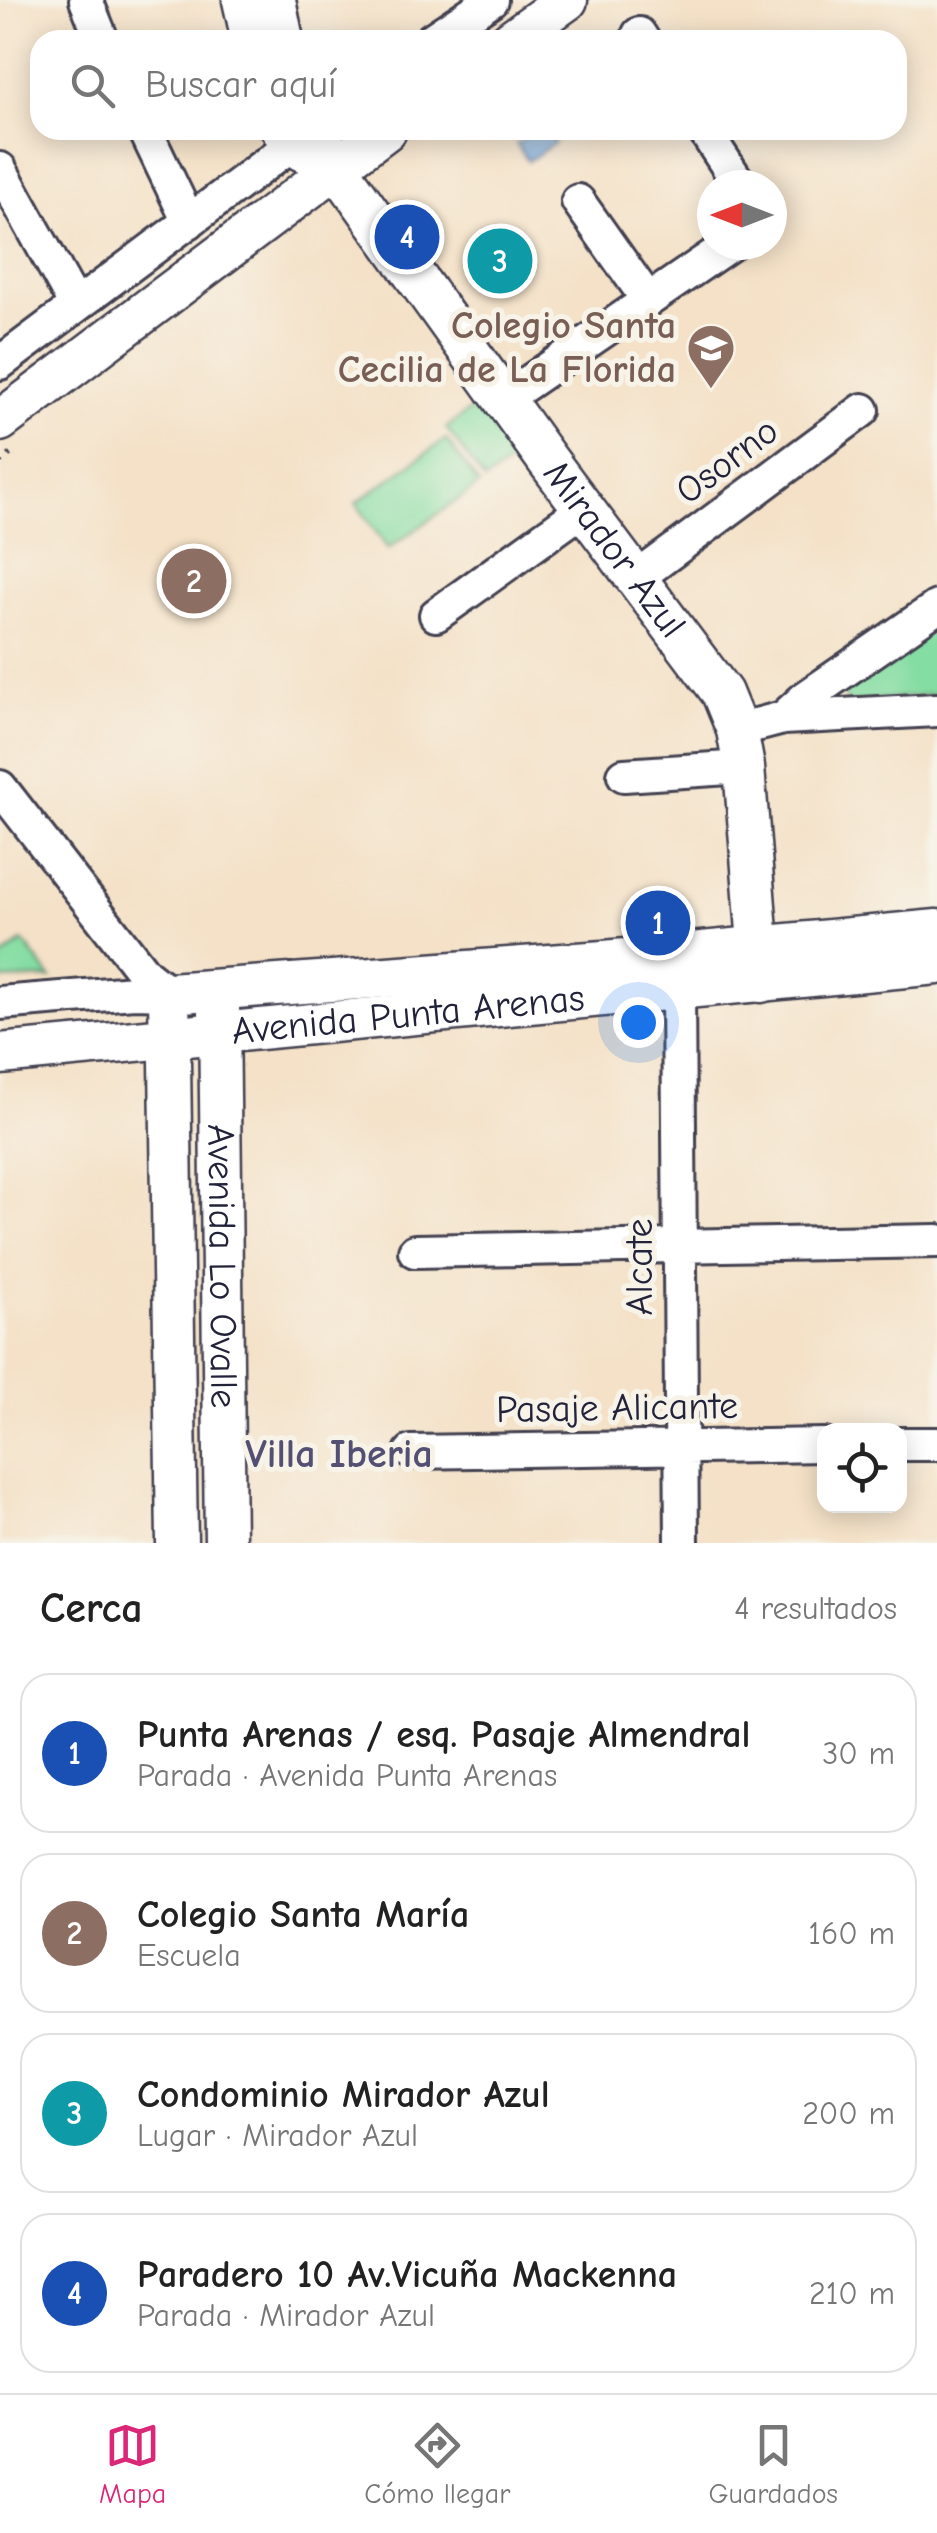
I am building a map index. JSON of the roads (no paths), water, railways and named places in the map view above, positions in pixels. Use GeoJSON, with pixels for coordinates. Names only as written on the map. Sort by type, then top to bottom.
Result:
{"type":"FeatureCollection","features":[{"type":"Feature","properties":{"kind":"main road"},"geometry":{"type":"LineString","coordinates":[[244,0],[250,30]]}},
{"type":"Feature","properties":{"kind":"main road"},"geometry":{"type":"LineString","coordinates":[[274,0],[281,30]]}},
{"type":"Feature","properties":{"kind":"main road"},"geometry":{"type":"LineString","coordinates":[[525,30],[567,0]]}},
{"type":"Feature","properties":{"kind":"main road","name":"Mirador Azul"},"geometry":{"type":"LineString","coordinates":[[308,140],[336,166],[722,692],[741,748],[760,964]]}},
{"type":"Feature","properties":{"kind":"main road"},"geometry":{"type":"LineString","coordinates":[[0,421],[372,140]]}},
{"type":"Feature","properties":{"kind":"main road","name":"Avenida Punta Arenas"},"geometry":{"type":"LineString","coordinates":[[0,1054],[678,990],[760,964],[937,930]]}},
{"type":"Feature","properties":{"kind":"main road","name":"Avenida Punta Arenas"},"geometry":{"type":"LineString","coordinates":[[169,993],[604,961],[937,964]]}},
{"type":"Feature","properties":{"kind":"main road","name":"Avenida Lo Ovalle"},"geometry":{"type":"LineString","coordinates":[[218,988],[225,1543]]}},
{"type":"Feature","properties":{"kind":"main road","name":"Avenida Lo Ovalle"},"geometry":{"type":"LineString","coordinates":[[169,993],[176,1543]]}},
{"type":"Feature","properties":{"kind":"street"},"geometry":{"type":"LineString","coordinates":[[86,0],[98,30]]}},
{"type":"Feature","properties":{"kind":"street"},"geometry":{"type":"LineString","coordinates":[[446,30],[491,0]]}},
{"type":"Feature","properties":{"kind":"street"},"geometry":{"type":"LineString","coordinates":[[150,140],[189,222]]}},
{"type":"Feature","properties":{"kind":"street"},"geometry":{"type":"LineString","coordinates":[[0,363],[292,140]]}},
{"type":"Feature","properties":{"kind":"street"},"geometry":{"type":"LineString","coordinates":[[711,140],[730,170]]}},
{"type":"Feature","properties":{"kind":"street"},"geometry":{"type":"LineString","coordinates":[[0,168],[76,306]]}},
{"type":"Feature","properties":{"kind":"street"},"geometry":{"type":"LineString","coordinates":[[578,201],[648,300]]}},
{"type":"Feature","properties":{"kind":"street"},"geometry":{"type":"LineString","coordinates":[[504,399],[707,260]]}},
{"type":"Feature","properties":{"kind":"street","name":"Osorno"},"geometry":{"type":"LineString","coordinates":[[638,577],[863,410]]}},
{"type":"Feature","properties":{"kind":"street"},"geometry":{"type":"LineString","coordinates":[[436,615],[585,508]]}},
{"type":"Feature","properties":{"kind":"street"},"geometry":{"type":"LineString","coordinates":[[624,775],[741,748],[937,606]]}},
{"type":"Feature","properties":{"kind":"street"},"geometry":{"type":"LineString","coordinates":[[783,718],[937,710]]}},
{"type":"Feature","properties":{"kind":"street"},"geometry":{"type":"LineString","coordinates":[[0,787],[145,974],[169,993]]}},
{"type":"Feature","properties":{"kind":"street","name":"Alcate"},"geometry":{"type":"LineString","coordinates":[[678,990],[682,1543]]}},
{"type":"Feature","properties":{"kind":"street","name":"Avenida Punta Arenas"},"geometry":{"type":"LineString","coordinates":[[0,1003],[134,992],[169,993]]}},
{"type":"Feature","properties":{"kind":"street"},"geometry":{"type":"LineString","coordinates":[[415,1250],[937,1242]]}},
{"type":"Feature","properties":{"kind":"street"},"geometry":{"type":"LineString","coordinates":[[907,1444],[937,1444]]}},
{"type":"Feature","properties":{"kind":"street","name":"Pasaje Alicante"},"geometry":{"type":"LineString","coordinates":[[411,1452],[817,1445]]}},
{"type":"Feature","properties":{"kind":"water"},"geometry":{"type":"Polygon","coordinates":[[[522,140],[555,143],[528,161],[516,144],[522,140]]]}},
{"type":"Feature","properties":{"kind":"place","name":"Paradero 10 Av.Vicuña Mackenna"},"geometry":{"type":"Point","coordinates":[407,237]}},
{"type":"Feature","properties":{"kind":"place","name":"Condominio Mirador Azul"},"geometry":{"type":"Point","coordinates":[500,261]}},
{"type":"Feature","properties":{"kind":"place","name":"Colegio Santa Cecilia de La Florida"},"geometry":{"type":"Point","coordinates":[711,390]}},
{"type":"Feature","properties":{"kind":"place","name":"Colegio Santa María"},"geometry":{"type":"Point","coordinates":[194,581]}},
{"type":"Feature","properties":{"kind":"place","name":"Punta Arenas / esq. Pasaje Almendral"},"geometry":{"type":"Point","coordinates":[658,923]}},
{"type":"Feature","properties":{"kind":"district","name":"Villa Iberia"},"geometry":{"type":"Point","coordinates":[339,1454]}}]}
